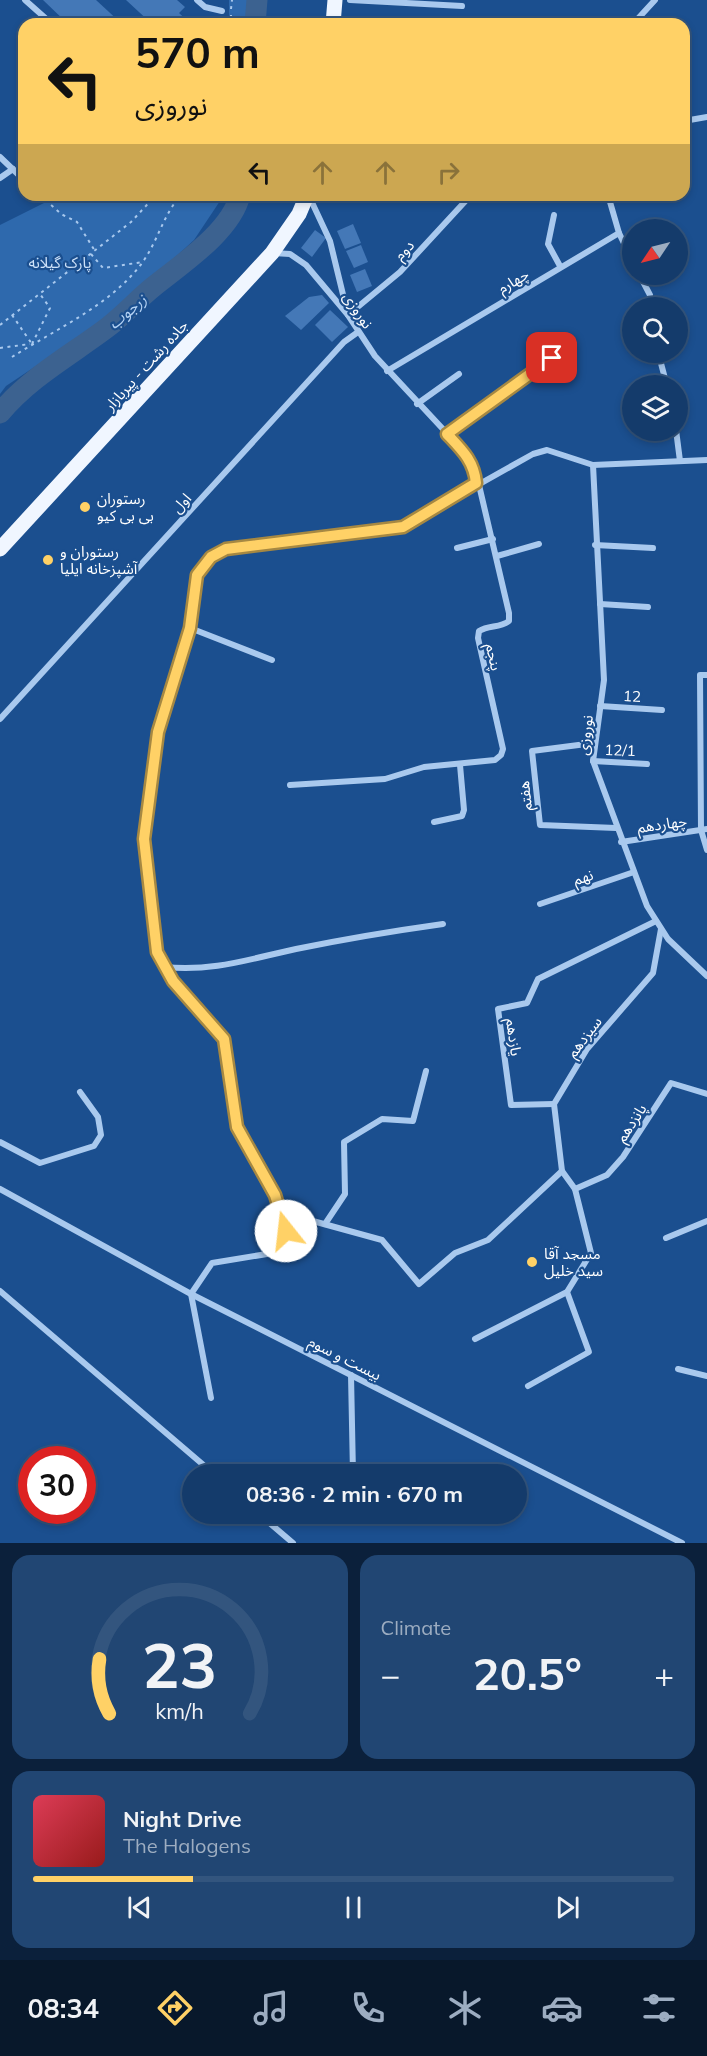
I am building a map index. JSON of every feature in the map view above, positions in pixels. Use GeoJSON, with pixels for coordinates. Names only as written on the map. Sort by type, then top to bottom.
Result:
{"type":"FeatureCollection","features":[{"type":"Feature","properties":{"kind":"main road"},"geometry":{"type":"LineString","coordinates":[[334,18],[335,0]]}},
{"type":"Feature","properties":{"kind":"main road","name":"جاده رشت - پیربازار"},"geometry":{"type":"LineString","coordinates":[[0,549],[272,253],[305,201]]}},
{"type":"Feature","properties":{"kind":"street"},"geometry":{"type":"LineString","coordinates":[[25,0],[45,18]]}},
{"type":"Feature","properties":{"kind":"street"},"geometry":{"type":"LineString","coordinates":[[197,0],[222,11]]}},
{"type":"Feature","properties":{"kind":"street"},"geometry":{"type":"LineString","coordinates":[[350,0],[462,6]]}},
{"type":"Feature","properties":{"kind":"street"},"geometry":{"type":"LineString","coordinates":[[638,18],[655,0]]}},
{"type":"Feature","properties":{"kind":"street"},"geometry":{"type":"LineString","coordinates":[[690,120],[707,117]]}},
{"type":"Feature","properties":{"kind":"street"},"geometry":{"type":"LineString","coordinates":[[0,157],[18,175]]}},
{"type":"Feature","properties":{"kind":"street"},"geometry":{"type":"LineString","coordinates":[[0,178],[13,170]]}},
{"type":"Feature","properties":{"kind":"street"},"geometry":{"type":"LineString","coordinates":[[311,201],[330,241],[348,315]]}},
{"type":"Feature","properties":{"kind":"street","name":"دوم"},"geometry":{"type":"LineString","coordinates":[[348,315],[400,272],[465,201]]}},
{"type":"Feature","properties":{"kind":"street"},"geometry":{"type":"LineString","coordinates":[[610,201],[622,239]]}},
{"type":"Feature","properties":{"kind":"street"},"geometry":{"type":"LineString","coordinates":[[554,215],[548,244],[560,266]]}},
{"type":"Feature","properties":{"kind":"street","name":"چهارم"},"geometry":{"type":"LineString","coordinates":[[387,371],[560,266],[619,233]]}},
{"type":"Feature","properties":{"kind":"street","name":"نوروزی"},"geometry":{"type":"LineString","coordinates":[[272,253],[290,254],[306,265],[348,315],[387,371],[468,456],[475,468],[476,483]]}},
{"type":"Feature","properties":{"kind":"street"},"geometry":{"type":"LineString","coordinates":[[645,285],[650,295]]}},
{"type":"Feature","properties":{"kind":"street","name":"اول"},"geometry":{"type":"LineString","coordinates":[[0,719],[344,342],[358,332]]}},
{"type":"Feature","properties":{"kind":"street"},"geometry":{"type":"LineString","coordinates":[[447,434],[552,358]]}},
{"type":"Feature","properties":{"kind":"street"},"geometry":{"type":"LineString","coordinates":[[417,404],[459,374]]}},
{"type":"Feature","properties":{"kind":"street"},"geometry":{"type":"LineString","coordinates":[[677,441],[680,461]]}},
{"type":"Feature","properties":{"kind":"street"},"geometry":{"type":"LineString","coordinates":[[211,1398],[191,1294],[212,1263],[291,1250],[275,1195],[237,1127],[224,1039],[173,981],[157,952],[144,839],[158,732],[190,628],[197,575],[203,566],[226,549],[403,527],[476,483],[532,454],[547,450],[593,465],[707,460]]}},
{"type":"Feature","properties":{"kind":"street","name":"نوروزی"},"geometry":{"type":"LineString","coordinates":[[593,465],[595,545],[604,680],[593,761],[621,842],[656,921],[668,939],[707,976]]}},
{"type":"Feature","properties":{"kind":"street","name":"پنجم"},"geometry":{"type":"LineString","coordinates":[[460,765],[495,760],[501,755],[502,749],[478,638],[479,631],[484,627],[503,625],[509,621],[497,556],[476,483]]}},
{"type":"Feature","properties":{"kind":"street"},"geometry":{"type":"LineString","coordinates":[[458,548],[493,540]]}},
{"type":"Feature","properties":{"kind":"street"},"geometry":{"type":"LineString","coordinates":[[497,556],[539,544]]}},
{"type":"Feature","properties":{"kind":"street"},"geometry":{"type":"LineString","coordinates":[[595,545],[653,548]]}},
{"type":"Feature","properties":{"kind":"street"},"geometry":{"type":"LineString","coordinates":[[600,604],[648,607]]}},
{"type":"Feature","properties":{"kind":"street"},"geometry":{"type":"LineString","coordinates":[[190,628],[272,660]]}},
{"type":"Feature","properties":{"kind":"street"},"geometry":{"type":"LineString","coordinates":[[707,675],[700,675],[704,830],[707,850]]}},
{"type":"Feature","properties":{"kind":"street","name":"12"},"geometry":{"type":"LineString","coordinates":[[600,706],[662,710]]}},
{"type":"Feature","properties":{"kind":"street","name":"هفتم"},"geometry":{"type":"LineString","coordinates":[[594,743],[532,751],[540,825],[616,828]]}},
{"type":"Feature","properties":{"kind":"street","name":"12/1"},"geometry":{"type":"LineString","coordinates":[[593,761],[646,764]]}},
{"type":"Feature","properties":{"kind":"street"},"geometry":{"type":"LineString","coordinates":[[290,784],[385,779],[424,767],[460,765],[464,810],[462,816],[434,822]]}},
{"type":"Feature","properties":{"kind":"street","name":"چهاردهم"},"geometry":{"type":"LineString","coordinates":[[621,842],[704,830]]}},
{"type":"Feature","properties":{"kind":"street","name":"نهم"},"geometry":{"type":"LineString","coordinates":[[540,904],[634,872]]}},
{"type":"Feature","properties":{"kind":"street","name":"یازدهم"},"geometry":{"type":"LineString","coordinates":[[554,1104],[511,1105],[498,1009],[527,1003],[538,979],[656,921]]}},
{"type":"Feature","properties":{"kind":"street"},"geometry":{"type":"LineString","coordinates":[[164,967],[189,969],[226,966],[371,934],[442,924]]}},
{"type":"Feature","properties":{"kind":"street","name":"سیزدهم"},"geometry":{"type":"LineString","coordinates":[[554,1104],[587,1049],[653,973],[661,928]]}},
{"type":"Feature","properties":{"kind":"street"},"geometry":{"type":"LineString","coordinates":[[325,1224],[345,1194],[344,1142],[382,1119],[413,1121],[426,1071]]}},
{"type":"Feature","properties":{"kind":"street","name":"پانزدهم"},"geometry":{"type":"LineString","coordinates":[[574,1189],[607,1175],[623,1157],[671,1083],[707,1094]]}},
{"type":"Feature","properties":{"kind":"street"},"geometry":{"type":"LineString","coordinates":[[0,1142],[40,1163],[94,1146],[101,1135],[98,1117],[80,1092]]}},
{"type":"Feature","properties":{"kind":"street"},"geometry":{"type":"LineString","coordinates":[[475,1339],[567,1292],[591,1253],[574,1189],[562,1171],[554,1104]]}},
{"type":"Feature","properties":{"kind":"street"},"geometry":{"type":"LineString","coordinates":[[280,1212],[382,1240],[419,1284],[455,1253],[488,1240],[562,1171]]}},
{"type":"Feature","properties":{"kind":"street","name":"بیست و سوم"},"geometry":{"type":"LineString","coordinates":[[0,1189],[191,1294],[682,1543]]}},
{"type":"Feature","properties":{"kind":"street"},"geometry":{"type":"LineString","coordinates":[[666,1238],[707,1221]]}},
{"type":"Feature","properties":{"kind":"street"},"geometry":{"type":"LineString","coordinates":[[0,1291],[202,1464]]}},
{"type":"Feature","properties":{"kind":"street"},"geometry":{"type":"LineString","coordinates":[[528,1386],[589,1352],[567,1292]]}},
{"type":"Feature","properties":{"kind":"street"},"geometry":{"type":"LineString","coordinates":[[678,1369],[707,1376]]}},
{"type":"Feature","properties":{"kind":"street"},"geometry":{"type":"LineString","coordinates":[[351,1375],[353,1464]]}},
{"type":"Feature","properties":{"kind":"street"},"geometry":{"type":"LineString","coordinates":[[271,1524],[293,1543]]}},
{"type":"Feature","properties":{"kind":"path"},"geometry":{"type":"LineString","coordinates":[[47,201],[61,214],[77,222],[95,251]]}},
{"type":"Feature","properties":{"kind":"path"},"geometry":{"type":"LineString","coordinates":[[0,325],[95,251],[130,222],[150,201]]}},
{"type":"Feature","properties":{"kind":"path"},"geometry":{"type":"LineString","coordinates":[[12,357],[113,293],[143,262],[176,201]]}},
{"type":"Feature","properties":{"kind":"path"},"geometry":{"type":"LineString","coordinates":[[91,254],[103,268],[143,262]]}},
{"type":"Feature","properties":{"kind":"path"},"geometry":{"type":"LineString","coordinates":[[32,344],[50,308],[40,294]]}},
{"type":"Feature","properties":{"kind":"path"},"geometry":{"type":"LineString","coordinates":[[12,315],[32,344]]}},
{"type":"Feature","properties":{"kind":"path"},"geometry":{"type":"LineString","coordinates":[[0,348],[32,344]]}},
{"type":"Feature","properties":{"kind":"green space"},"geometry":{"type":"Polygon","coordinates":[[[229,0],[251,0],[250,18],[229,18],[229,0]]]}},
{"type":"Feature","properties":{"kind":"green space","name":"پارک گیلانه"},"geometry":{"type":"Polygon","coordinates":[[[48,201],[220,201],[194,240],[111,316],[6,386],[0,394],[0,225],[48,201]]]}},
{"type":"Feature","properties":{"kind":"building"},"geometry":{"type":"Polygon","coordinates":[[[43,0],[96,0],[116,18],[62,18],[43,0]]]}},
{"type":"Feature","properties":{"kind":"building"},"geometry":{"type":"Polygon","coordinates":[[[126,0],[177,0],[185,7],[179,13],[184,18],[146,18],[126,0]]]}},
{"type":"Feature","properties":{"kind":"building"},"geometry":{"type":"Polygon","coordinates":[[[353,224],[361,243],[345,249],[337,231],[353,224]]]}},
{"type":"Feature","properties":{"kind":"building"},"geometry":{"type":"Polygon","coordinates":[[[315,230],[326,238],[312,257],[301,248],[315,230]]]}},
{"type":"Feature","properties":{"kind":"building"},"geometry":{"type":"Polygon","coordinates":[[[361,245],[368,262],[354,268],[346,251],[361,245]]]}},
{"type":"Feature","properties":{"kind":"building"},"geometry":{"type":"Polygon","coordinates":[[[365,269],[372,286],[357,292],[350,275],[365,269]]]}},
{"type":"Feature","properties":{"kind":"building"},"geometry":{"type":"Polygon","coordinates":[[[322,295],[329,303],[301,330],[285,316],[309,297],[322,295]]]}},
{"type":"Feature","properties":{"kind":"building"},"geometry":{"type":"Polygon","coordinates":[[[330,310],[348,327],[332,342],[315,325],[330,310]]]}},
{"type":"Feature","properties":{"kind":"waterway","name":"زرجوب"},"geometry":{"type":"LineString","coordinates":[[256,18],[257,0]]}},
{"type":"Feature","properties":{"kind":"waterway","name":"زرجوب"},"geometry":{"type":"LineString","coordinates":[[0,413],[24,388],[114,322],[203,247],[226,222],[238,201]]}},
{"type":"Feature","properties":{"kind":"place","name":"رستوران بی بی کیو"},"geometry":{"type":"Point","coordinates":[85,507]}},
{"type":"Feature","properties":{"kind":"place","name":"رستوران و آشپزخانه ایلیا"},"geometry":{"type":"Point","coordinates":[48,560]}},
{"type":"Feature","properties":{"kind":"place","name":"مسجد آقا سید خلیل"},"geometry":{"type":"Point","coordinates":[532,1262]}},
{"type":"Feature","properties":{"kind":"route"},"geometry":{"type":"LineString","coordinates":[[286,1231],[275,1195],[237,1127],[224,1039],[173,981],[157,952],[144,839],[158,732],[190,628],[197,575],[211,557],[226,549],[403,527],[476,483],[475,468],[468,456],[447,434],[552,358]]}}]}
